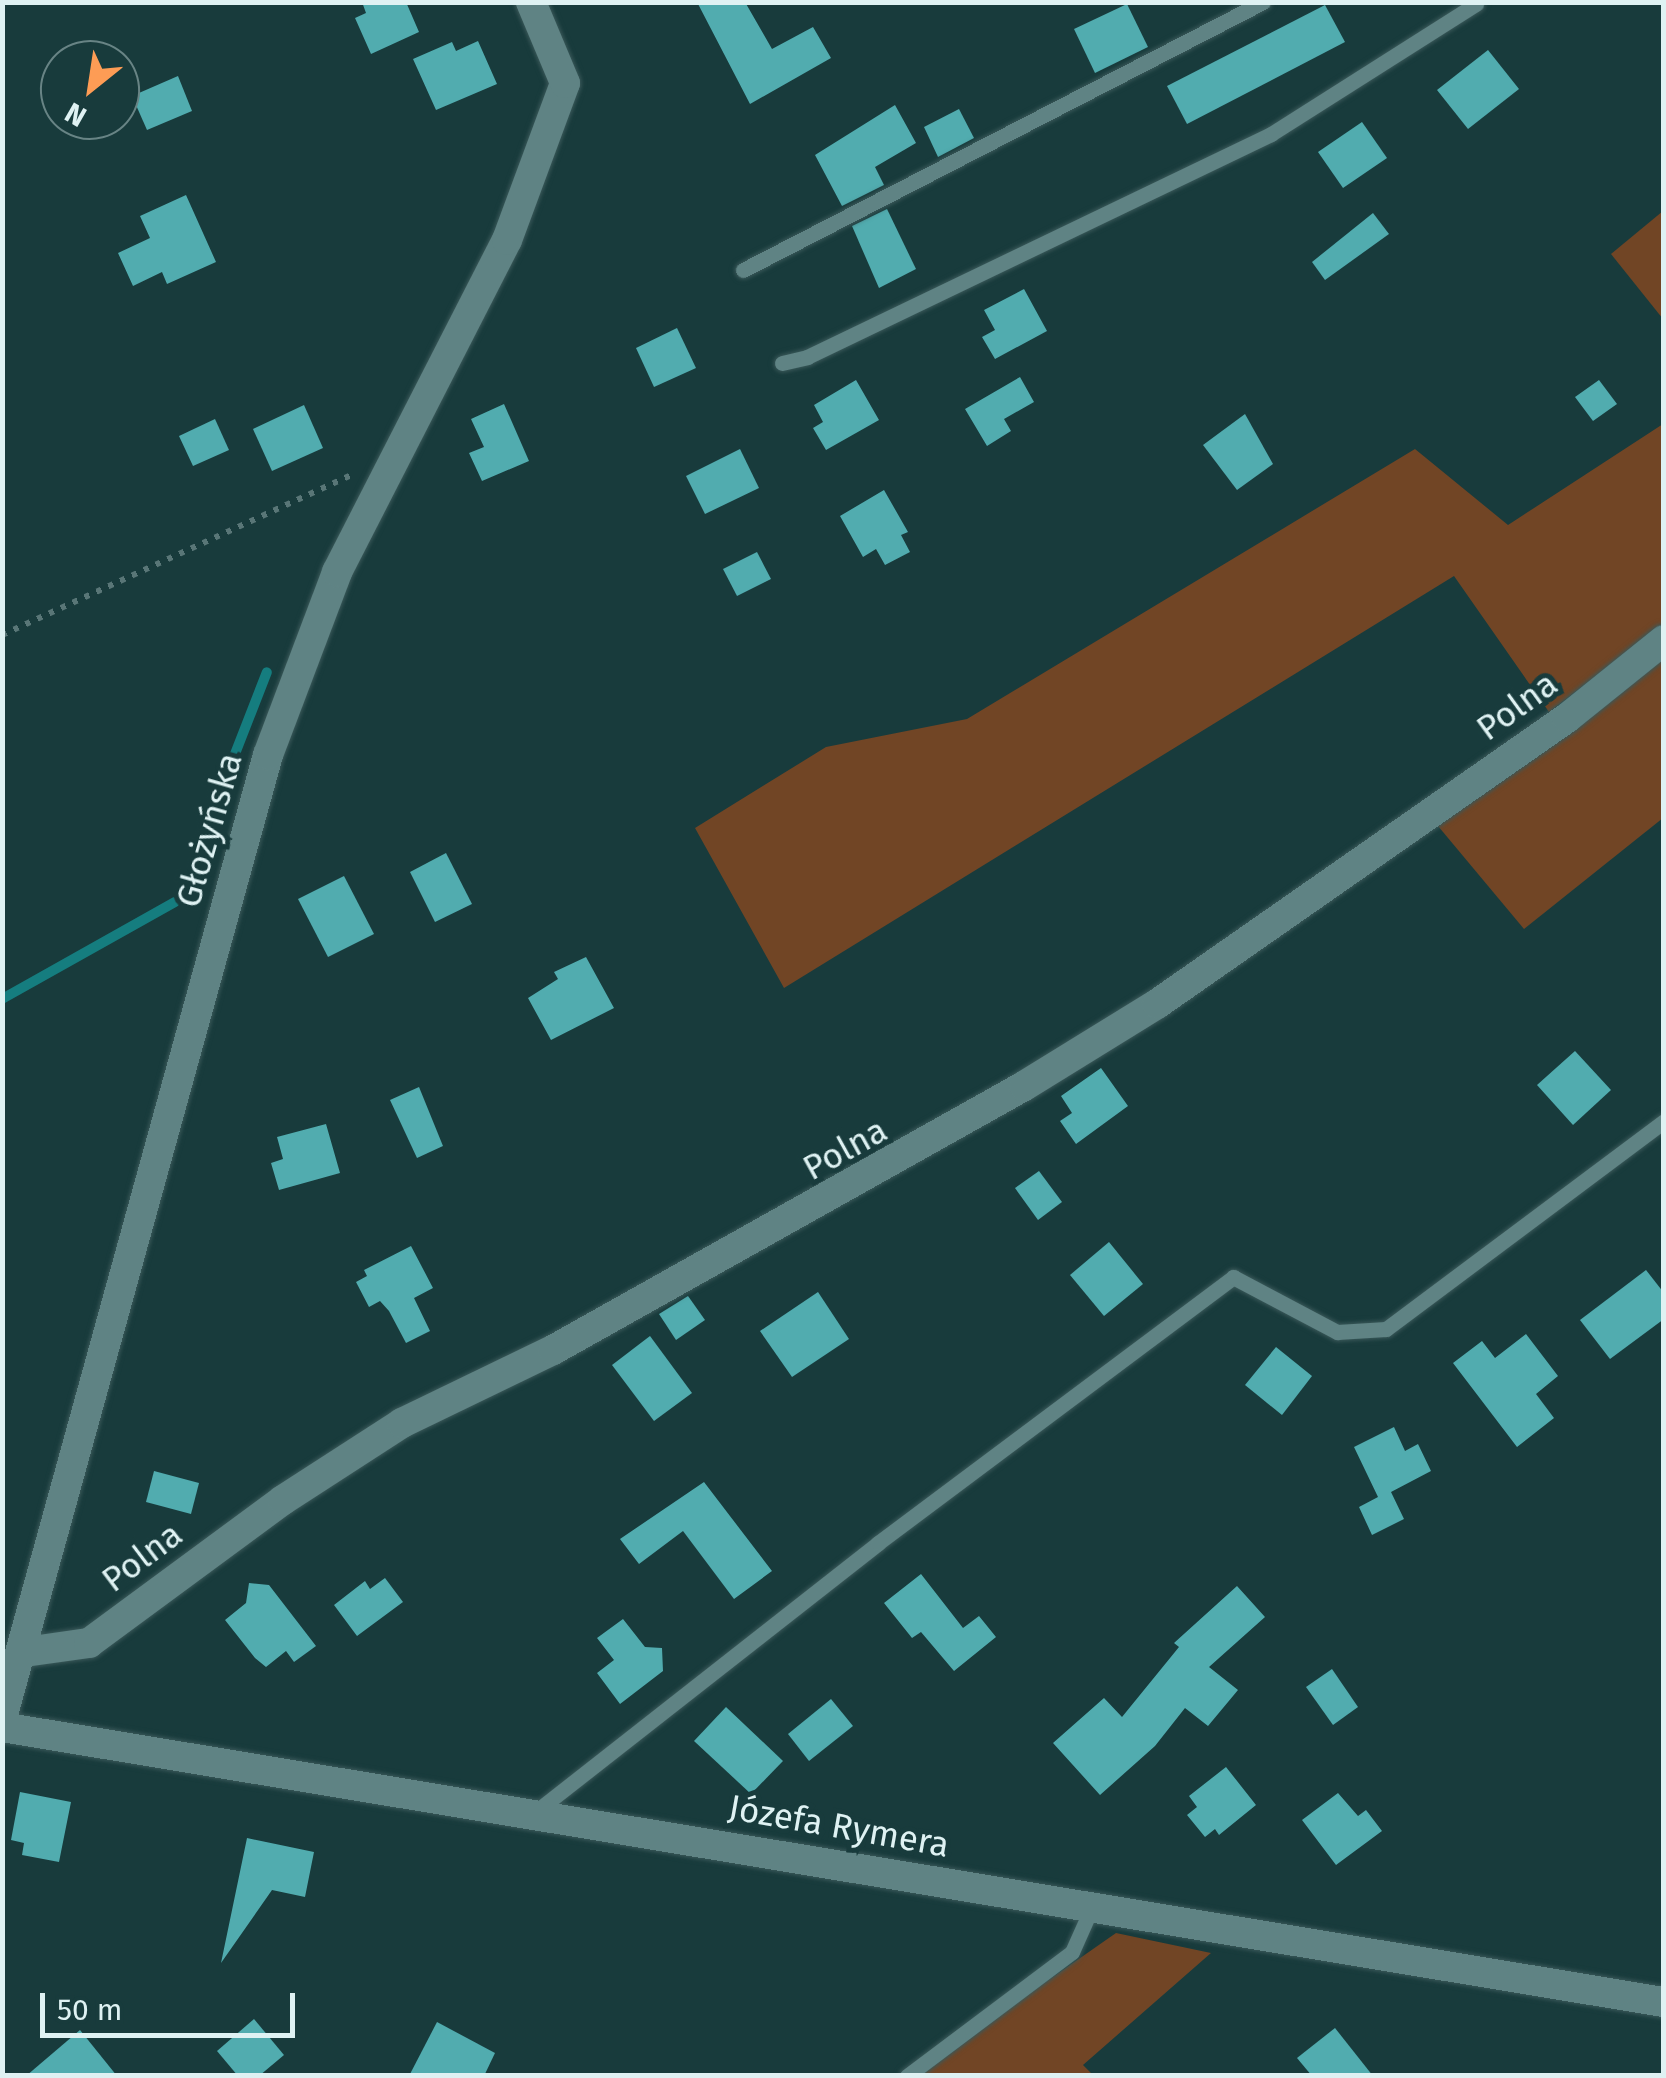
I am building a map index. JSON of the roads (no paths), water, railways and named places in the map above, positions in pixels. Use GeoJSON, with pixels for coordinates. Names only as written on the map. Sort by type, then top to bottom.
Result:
{"type":"FeatureCollection","features":[{"type":"Feature","properties":{"kind":"street","name":"Głożyńska"},"geometry":{"type":"LineString","coordinates":[[2,1718],[25,1652],[268,755],[336,572],[401,453],[507,240],[565,83],[531,2]]}},
{"type":"Feature","properties":{"kind":"street","name":"Polna"},"geometry":{"type":"LineString","coordinates":[[25,1652],[89,1643],[282,1500],[402,1423],[553,1350],[1024,1086],[1157,1004],[1567,718],[1664,640]]}},
{"type":"Feature","properties":{"kind":"street","name":"Józefa Rymera"},"geometry":{"type":"LineString","coordinates":[[2,1728],[1664,2002]]}},
{"type":"Feature","properties":{"kind":"lane"},"geometry":{"type":"LineString","coordinates":[[744,270],[1263,2]]}},
{"type":"Feature","properties":{"kind":"lane"},"geometry":{"type":"LineString","coordinates":[[782,363],[806,358],[1272,134],[1476,4]]}},
{"type":"Feature","properties":{"kind":"lane"},"geometry":{"type":"LineString","coordinates":[[534,1813],[893,1531],[1233,1277],[1337,1332],[1386,1329],[1664,1121]]}},
{"type":"Feature","properties":{"kind":"lane"},"geometry":{"type":"LineString","coordinates":[[908,2076],[1072,1952],[1092,1907]]}},
{"type":"Feature","properties":{"kind":"waterway"},"geometry":{"type":"LineString","coordinates":[[233,759],[267,672]]}},
{"type":"Feature","properties":{"kind":"waterway"},"geometry":{"type":"LineString","coordinates":[[188,882],[203,871],[221,803]]}},
{"type":"Feature","properties":{"kind":"waterway"},"geometry":{"type":"LineString","coordinates":[[2,999],[175,902]]}}]}
